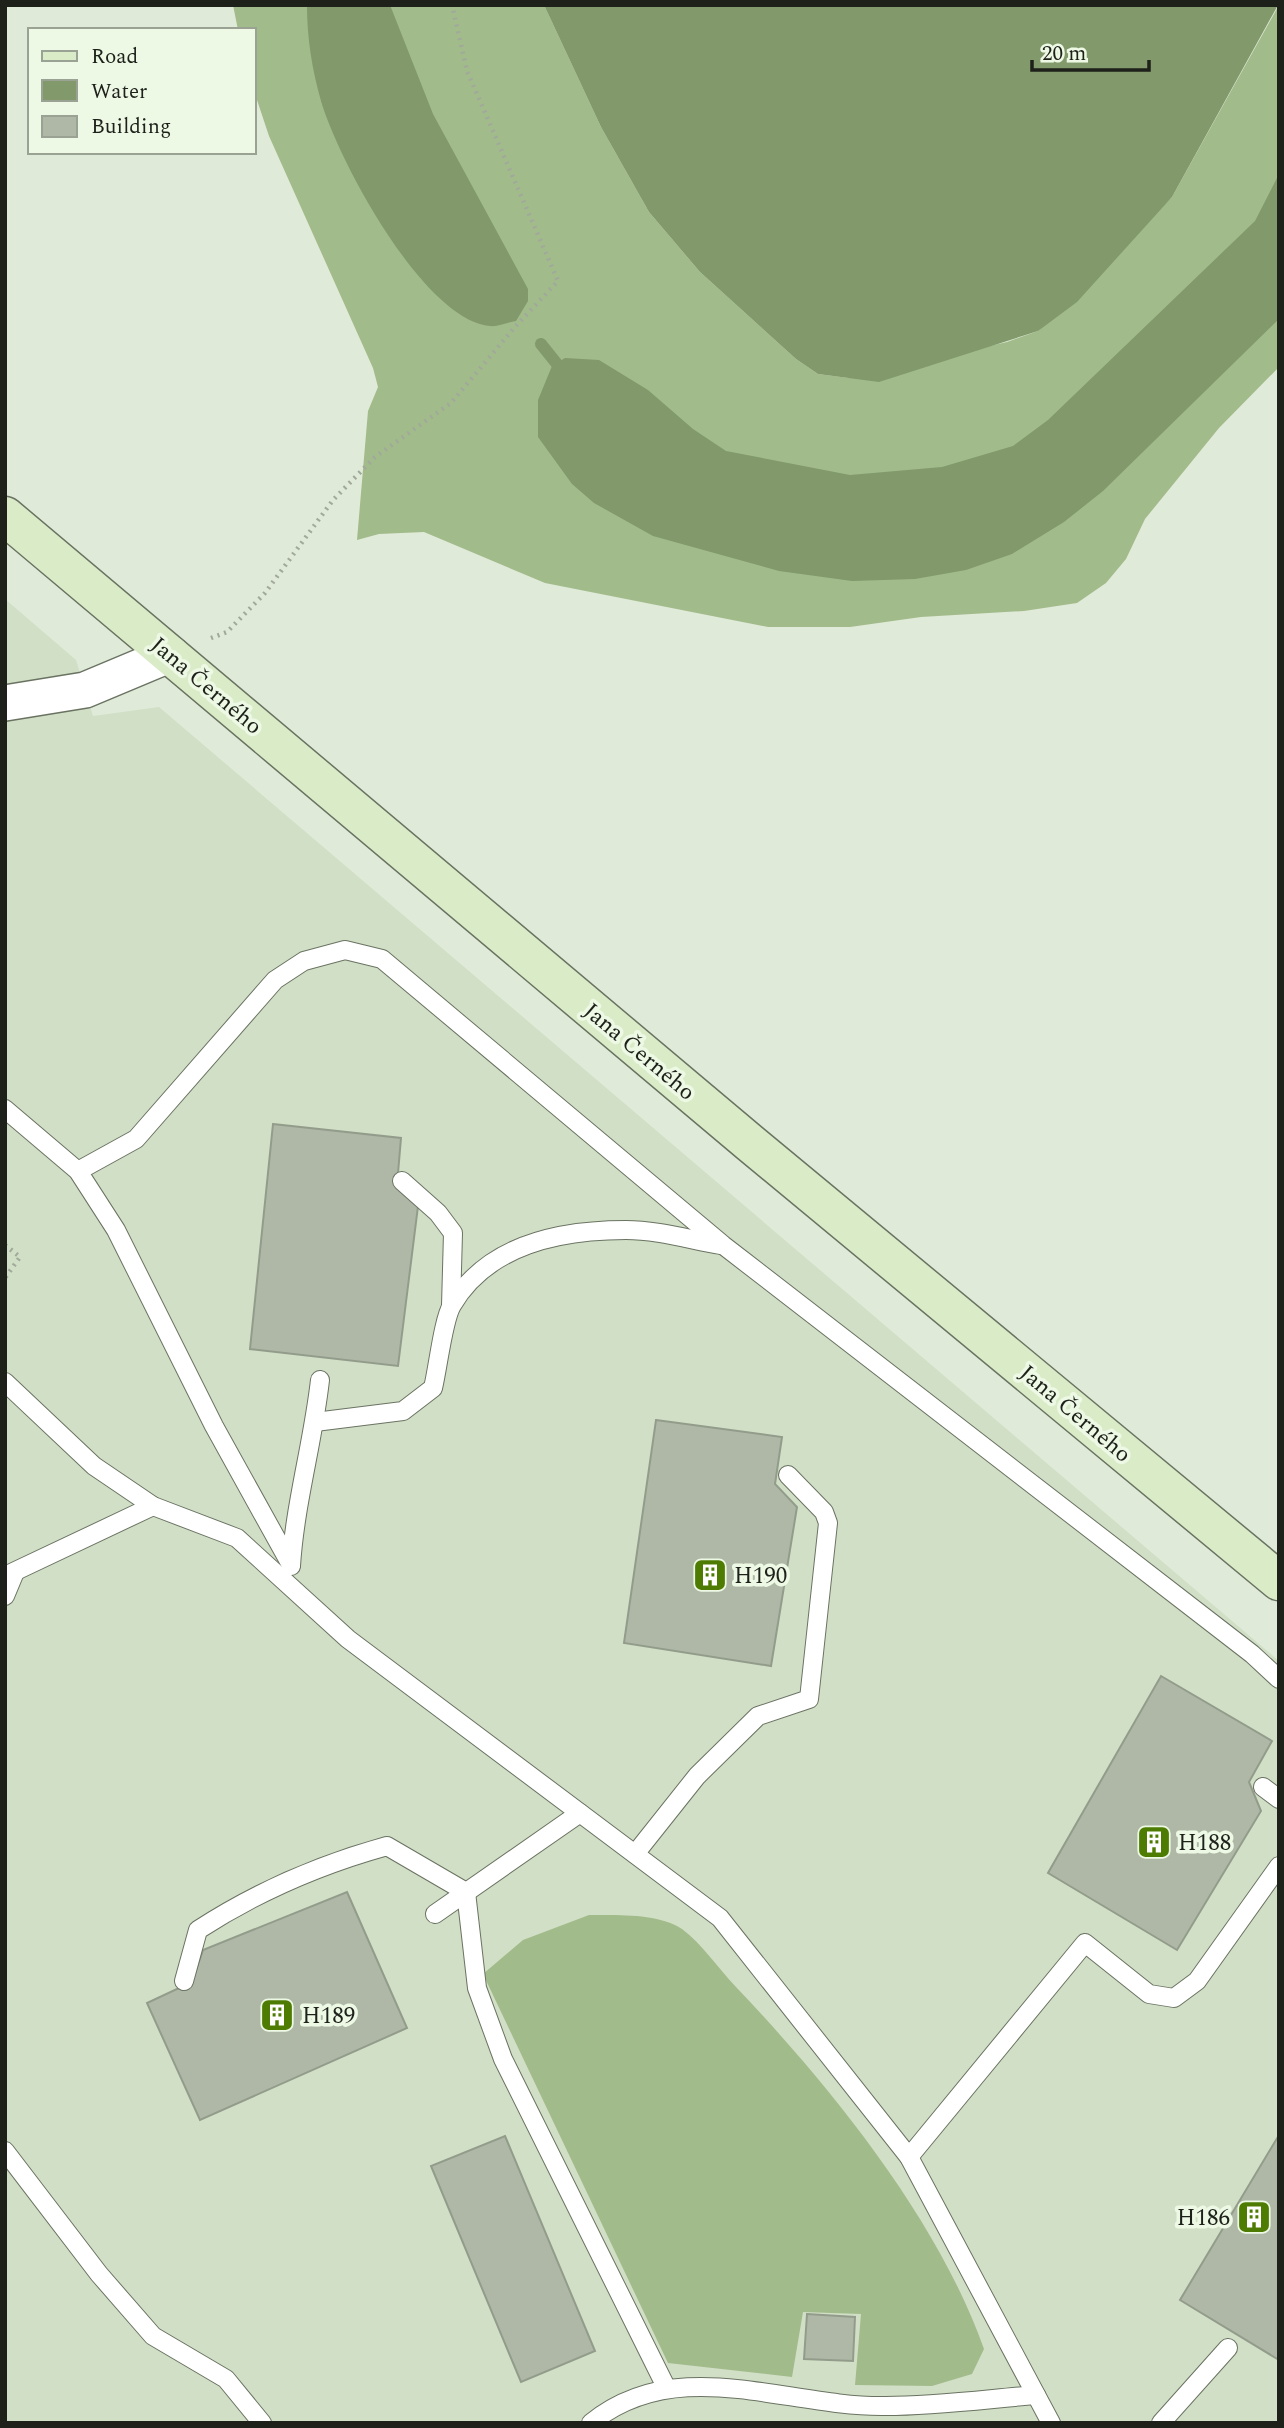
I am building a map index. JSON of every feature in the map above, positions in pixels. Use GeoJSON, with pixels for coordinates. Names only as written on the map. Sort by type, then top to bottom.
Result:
{"type":"FeatureCollection","features":[{"type":"Feature","properties":{"kind":"street","name":"Jana Černého"},"geometry":{"type":"LineString","coordinates":[[5,516],[750,1143],[1279,1581]]}},
{"type":"Feature","properties":{"kind":"street"},"geometry":{"type":"LineString","coordinates":[[5,703],[85,690],[171,654]]}},
{"type":"Feature","properties":{"kind":"lane"},"geometry":{"type":"LineString","coordinates":[[78,1171],[136,1139],[275,980],[304,961],[345,950],[383,959],[723,1245],[1252,1654],[1279,1679]]}},
{"type":"Feature","properties":{"kind":"lane"},"geometry":{"type":"LineString","coordinates":[[5,1109],[78,1171],[116,1230],[214,1426],[290,1565]]}},
{"type":"Feature","properties":{"kind":"lane"},"geometry":{"type":"LineString","coordinates":[[315,1422],[403,1411],[433,1388],[452,1306],[453,1233],[438,1213],[402,1181]]}},
{"type":"Feature","properties":{"kind":"lane"},"geometry":{"type":"LineString","coordinates":[[452,1306],[475,1278],[497,1258],[547,1237],[628,1230],[723,1245]]}},
{"type":"Feature","properties":{"kind":"lane"},"geometry":{"type":"LineString","coordinates":[[291,1584],[290,1565],[296,1506],[315,1422],[320,1380]]}},
{"type":"Feature","properties":{"kind":"lane"},"geometry":{"type":"LineString","coordinates":[[5,1382],[94,1466],[153,1506],[237,1538],[291,1584],[348,1639],[720,1918],[909,2157],[1051,2423]]}},
{"type":"Feature","properties":{"kind":"lane"},"geometry":{"type":"LineString","coordinates":[[635,1854],[697,1776],[758,1716],[809,1699],[828,1523],[824,1512],[788,1475]]}},
{"type":"Feature","properties":{"kind":"lane"},"geometry":{"type":"LineString","coordinates":[[5,1596],[10,1574],[153,1506]]}},
{"type":"Feature","properties":{"kind":"lane"},"geometry":{"type":"LineString","coordinates":[[1263,1787],[1279,1799]]}},
{"type":"Feature","properties":{"kind":"lane"},"geometry":{"type":"LineString","coordinates":[[435,1914],[580,1813]]}},
{"type":"Feature","properties":{"kind":"lane"},"geometry":{"type":"LineString","coordinates":[[184,1981],[198,1930],[227,1911],[349,1856],[387,1846],[466,1892]]}},
{"type":"Feature","properties":{"kind":"lane"},"geometry":{"type":"LineString","coordinates":[[909,2157],[1085,1943],[1149,1994],[1174,1998],[1197,1982],[1279,1866]]}},
{"type":"Feature","properties":{"kind":"lane"},"geometry":{"type":"LineString","coordinates":[[466,1892],[477,1988],[503,2059],[666,2387]]}},
{"type":"Feature","properties":{"kind":"lane"},"geometry":{"type":"LineString","coordinates":[[5,2151],[99,2274],[153,2336],[226,2379],[262,2423]]}},
{"type":"Feature","properties":{"kind":"lane"},"geometry":{"type":"LineString","coordinates":[[1161,2423],[1228,2348]]}},
{"type":"Feature","properties":{"kind":"lane"},"geometry":{"type":"LineString","coordinates":[[591,2423],[632,2400],[666,2387],[709,2386],[885,2407],[1036,2395]]}},
{"type":"Feature","properties":{"kind":"path"},"geometry":{"type":"LineString","coordinates":[[171,654],[227,632],[265,593],[333,500],[375,457],[451,403],[513,328],[558,281],[467,71],[452,5]]}},
{"type":"Feature","properties":{"kind":"path"},"geometry":{"type":"LineString","coordinates":[[5,1245],[20,1257],[5,1278]]}},
{"type":"Feature","properties":{"kind":"shaded area"},"geometry":{"type":"Polygon","coordinates":[[[233,5],[544,5],[601,127],[649,212],[700,272],[796,359],[818,374],[849,378],[1007,342],[1038,331],[1172,197],[1279,5],[1279,367],[1219,428],[1145,519],[1126,559],[1106,583],[1077,603],[1024,611],[921,617],[850,627],[768,627],[545,583],[424,532],[379,534],[357,540],[368,411],[378,387],[373,368],[269,136],[256,97],[256,28],[238,28],[233,5]]]}},
{"type":"Feature","properties":{"kind":"shaded area"},"geometry":{"type":"Polygon","coordinates":[[[5,599],[76,660],[93,716],[159,707],[1279,1661],[1279,2423],[5,2423],[5,599]]]}},
{"type":"Feature","properties":{"kind":"shaded area"},"geometry":{"type":"Polygon","coordinates":[[[589,1915],[649,1918],[682,1929],[808,2067],[878,2157],[939,2252],[964,2300],[984,2349],[972,2374],[932,2386],[855,2385],[861,2314],[803,2312],[792,2377],[668,2363],[483,1974],[523,1940],[589,1915]]]}},
{"type":"Feature","properties":{"kind":"water"},"geometry":{"type":"Polygon","coordinates":[[[307,5],[390,5],[433,114],[528,289],[528,301],[516,321],[490,326],[464,317],[438,296],[387,233],[364,196],[330,127],[315,77],[307,5]]]}},
{"type":"Feature","properties":{"kind":"water"},"geometry":{"type":"Polygon","coordinates":[[[544,5],[1278,5],[1172,197],[1077,302],[1038,331],[879,382],[818,374],[796,359],[700,272],[649,212],[601,127],[544,5]]]}},
{"type":"Feature","properties":{"kind":"water"},"geometry":{"type":"Polygon","coordinates":[[[1279,174],[1279,319],[1103,491],[1064,522],[1012,554],[966,570],[915,579],[852,581],[779,571],[653,536],[594,503],[572,484],[538,437],[538,400],[552,366],[565,358],[599,360],[648,390],[693,429],[726,451],[850,475],[942,467],[1013,446],[1048,420],[1255,221],[1279,174]]]}},
{"type":"Feature","properties":{"kind":"building"},"geometry":{"type":"Polygon","coordinates":[[[273,1124],[401,1138],[397,1185],[418,1206],[398,1366],[250,1349],[273,1124]]]}},
{"type":"Feature","properties":{"kind":"building","name":"H190"},"geometry":{"type":"Polygon","coordinates":[[[656,1420],[782,1437],[775,1484],[797,1507],[771,1666],[624,1643],[656,1420]]]}},
{"type":"Feature","properties":{"kind":"building","name":"H188"},"geometry":{"type":"Polygon","coordinates":[[[1161,1676],[1272,1741],[1249,1782],[1261,1811],[1177,1950],[1048,1873],[1161,1676]]]}},
{"type":"Feature","properties":{"kind":"building","name":"H189"},"geometry":{"type":"Polygon","coordinates":[[[347,1892],[407,2028],[200,2120],[147,2003],[192,1982],[203,1950],[347,1892]]]}},
{"type":"Feature","properties":{"kind":"building","name":"H186"},"geometry":{"type":"Polygon","coordinates":[[[1279,2135],[1279,2360],[1180,2300],[1279,2135]]]}},
{"type":"Feature","properties":{"kind":"building"},"geometry":{"type":"Polygon","coordinates":[[[505,2136],[595,2351],[521,2382],[431,2166],[505,2136]]]}},
{"type":"Feature","properties":{"kind":"building"},"geometry":{"type":"Polygon","coordinates":[[[807,2314],[855,2317],[853,2361],[804,2359],[807,2314]]]}},
{"type":"Feature","properties":{"kind":"waterway"},"geometry":{"type":"LineString","coordinates":[[541,344],[565,374]]}},
{"type":"Feature","properties":{"kind":"place","name":"H190"},"geometry":{"type":"Point","coordinates":[710,1575]}},
{"type":"Feature","properties":{"kind":"place","name":"H188"},"geometry":{"type":"Point","coordinates":[1154,1842]}},
{"type":"Feature","properties":{"kind":"place","name":"H189"},"geometry":{"type":"Point","coordinates":[277,2015]}},
{"type":"Feature","properties":{"kind":"place","name":"H186"},"geometry":{"type":"Point","coordinates":[1254,2217]}}]}
